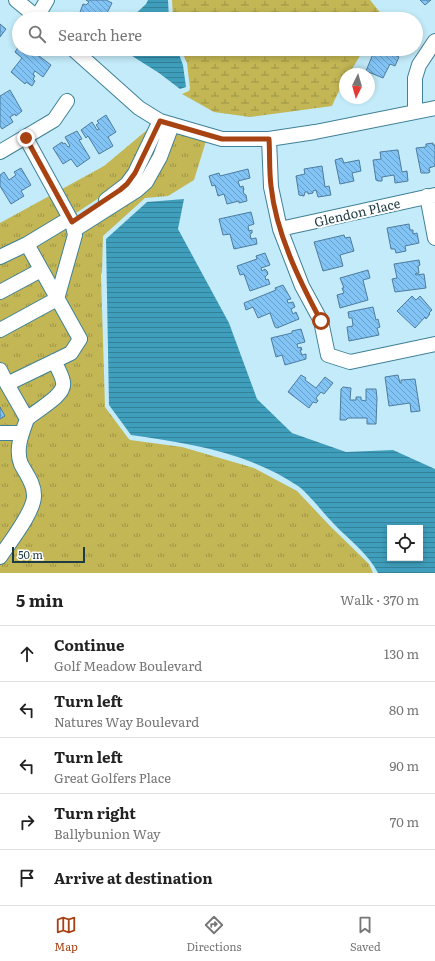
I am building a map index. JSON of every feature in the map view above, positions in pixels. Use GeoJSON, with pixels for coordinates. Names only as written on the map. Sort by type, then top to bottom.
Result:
{"type":"FeatureCollection","features":[{"type":"Feature","properties":{"kind":"street"},"geometry":{"type":"LineString","coordinates":[[16,0],[31,12]]}},
{"type":"Feature","properties":{"kind":"street"},"geometry":{"type":"LineString","coordinates":[[41,12],[47,0]]}},
{"type":"Feature","properties":{"kind":"street"},"geometry":{"type":"LineString","coordinates":[[415,111],[415,78],[419,65],[435,41]]}},
{"type":"Feature","properties":{"kind":"street"},"geometry":{"type":"LineString","coordinates":[[81,56],[139,108],[166,123],[222,139],[269,139],[315,132],[435,108]]}},
{"type":"Feature","properties":{"kind":"street"},"geometry":{"type":"LineString","coordinates":[[0,152],[26,138],[54,120],[67,101]]}},
{"type":"Feature","properties":{"kind":"street"},"geometry":{"type":"LineString","coordinates":[[72,224],[127,184],[135,173],[146,151],[166,123]]}},
{"type":"Feature","properties":{"kind":"street"},"geometry":{"type":"LineString","coordinates":[[0,257],[72,224],[137,190],[146,182],[160,157],[166,123]]}},
{"type":"Feature","properties":{"kind":"street"},"geometry":{"type":"LineString","coordinates":[[0,330],[57,299],[74,235],[72,224],[26,138]]}},
{"type":"Feature","properties":{"kind":"street"},"geometry":{"type":"LineString","coordinates":[[269,139],[271,187],[280,230],[302,286],[321,321],[328,355],[350,362],[435,344]]}},
{"type":"Feature","properties":{"kind":"street"},"geometry":{"type":"LineString","coordinates":[[146,151],[160,157]]}},
{"type":"Feature","properties":{"kind":"street"},"geometry":{"type":"LineString","coordinates":[[431,196],[435,238]]}},
{"type":"Feature","properties":{"kind":"street","name":"Glendon Place"},"geometry":{"type":"LineString","coordinates":[[280,230],[431,196]]}},
{"type":"Feature","properties":{"kind":"street"},"geometry":{"type":"LineString","coordinates":[[7,384],[71,353],[80,339],[27,244]]}},
{"type":"Feature","properties":{"kind":"street"},"geometry":{"type":"LineString","coordinates":[[0,292],[41,270]]}},
{"type":"Feature","properties":{"kind":"street"},"geometry":{"type":"LineString","coordinates":[[0,557],[30,512],[34,496],[32,484],[21,463],[18,447],[27,418],[58,395],[62,389],[64,382],[54,361]]}},
{"type":"Feature","properties":{"kind":"street"},"geometry":{"type":"LineString","coordinates":[[0,370],[27,418]]}},
{"type":"Feature","properties":{"kind":"street"},"geometry":{"type":"LineString","coordinates":[[0,433],[22,433]]}},
{"type":"Feature","properties":{"kind":"green space"},"geometry":{"type":"Polygon","coordinates":[[[172,0],[370,0],[380,12],[173,12],[172,0]]]}},
{"type":"Feature","properties":{"kind":"green space"},"geometry":{"type":"Polygon","coordinates":[[[184,56],[360,56],[353,68],[339,68],[339,91],[332,106],[250,117],[214,112],[182,94],[189,91],[190,88],[187,63],[184,56]]]}},
{"type":"Feature","properties":{"kind":"green space"},"geometry":{"type":"Polygon","coordinates":[[[153,125],[131,170],[117,186],[70,217],[80,233],[140,195],[175,132],[206,141],[194,180],[168,196],[145,198],[103,236],[101,275],[105,407],[130,440],[182,447],[254,468],[297,491],[369,564],[373,573],[0,573],[0,223],[104,166],[153,125]]]}},
{"type":"Feature","properties":{"kind":"water"},"geometry":{"type":"Polygon","coordinates":[[[148,0],[168,0],[169,12],[137,12],[148,0]]]}},
{"type":"Feature","properties":{"kind":"water"},"geometry":{"type":"Polygon","coordinates":[[[132,56],[180,56],[183,65],[186,87],[180,89],[159,73],[132,56]]]}},
{"type":"Feature","properties":{"kind":"water"},"geometry":{"type":"Polygon","coordinates":[[[184,199],[178,229],[229,323],[257,399],[292,433],[346,452],[393,450],[435,469],[435,573],[378,573],[364,553],[298,486],[260,465],[218,451],[131,435],[109,405],[106,239],[147,202],[184,199]]]}},
{"type":"Feature","properties":{"kind":"building"},"geometry":{"type":"Polygon","coordinates":[[[86,0],[106,0],[112,3],[108,12],[80,12],[83,4],[86,5],[89,2],[86,0]]]}},
{"type":"Feature","properties":{"kind":"building"},"geometry":{"type":"Polygon","coordinates":[[[420,0],[431,0],[425,5],[420,0]]]}},
{"type":"Feature","properties":{"kind":"building"},"geometry":{"type":"Polygon","coordinates":[[[0,24],[6,29],[0,37],[0,24]]]}},
{"type":"Feature","properties":{"kind":"building"},"geometry":{"type":"Polygon","coordinates":[[[20,56],[39,56],[51,65],[43,77],[35,71],[33,74],[35,76],[33,79],[35,81],[32,86],[26,82],[25,84],[11,72],[22,58],[20,56]]]}},
{"type":"Feature","properties":{"kind":"building"},"geometry":{"type":"Polygon","coordinates":[[[372,56],[399,57],[395,66],[390,64],[383,78],[375,75],[375,68],[367,68],[372,56]]]}},
{"type":"Feature","properties":{"kind":"building"},"geometry":{"type":"Polygon","coordinates":[[[10,90],[22,111],[16,116],[15,114],[10,117],[13,122],[2,129],[0,126],[0,96],[10,90]]]}},
{"type":"Feature","properties":{"kind":"building"},"geometry":{"type":"Polygon","coordinates":[[[106,115],[116,132],[108,137],[113,146],[99,154],[88,136],[86,138],[81,130],[92,122],[97,130],[99,129],[96,125],[99,123],[97,121],[106,115]]]}},
{"type":"Feature","properties":{"kind":"building"},"geometry":{"type":"Polygon","coordinates":[[[77,131],[82,139],[79,140],[90,158],[77,167],[71,159],[63,164],[53,148],[62,142],[68,147],[70,146],[65,137],[77,131]]]}},
{"type":"Feature","properties":{"kind":"building"},"geometry":{"type":"Polygon","coordinates":[[[433,143],[433,145],[435,145],[435,166],[429,168],[430,172],[428,173],[421,173],[416,148],[426,147],[426,144],[433,143]]]}},
{"type":"Feature","properties":{"kind":"building"},"geometry":{"type":"Polygon","coordinates":[[[398,150],[402,172],[407,171],[408,181],[395,183],[394,175],[382,177],[382,181],[376,180],[373,160],[381,159],[380,152],[398,150]]]}},
{"type":"Feature","properties":{"kind":"building"},"geometry":{"type":"Polygon","coordinates":[[[342,158],[344,163],[359,160],[361,171],[352,173],[354,181],[340,184],[335,160],[342,158]]]}},
{"type":"Feature","properties":{"kind":"building"},"geometry":{"type":"Polygon","coordinates":[[[322,166],[325,187],[329,186],[331,195],[318,197],[316,190],[313,191],[313,193],[308,194],[308,192],[305,192],[304,196],[299,195],[296,176],[305,174],[304,169],[322,166]]]}},
{"type":"Feature","properties":{"kind":"building"},"geometry":{"type":"Polygon","coordinates":[[[21,168],[31,185],[21,191],[24,196],[11,204],[0,186],[0,175],[4,172],[9,180],[16,175],[14,172],[21,168]]]}},
{"type":"Feature","properties":{"kind":"building"},"geometry":{"type":"Polygon","coordinates":[[[248,169],[250,178],[238,181],[240,187],[243,186],[247,201],[227,204],[224,194],[218,196],[215,185],[212,186],[209,176],[219,173],[220,176],[248,169]]]}},
{"type":"Feature","properties":{"kind":"building"},"geometry":{"type":"Polygon","coordinates":[[[251,212],[254,224],[248,226],[249,231],[252,230],[252,233],[250,234],[251,239],[256,238],[257,244],[234,249],[230,234],[223,235],[219,219],[251,212]]]}},
{"type":"Feature","properties":{"kind":"building"},"geometry":{"type":"Polygon","coordinates":[[[409,224],[410,230],[413,230],[413,234],[417,233],[419,243],[405,246],[406,251],[396,253],[395,249],[391,249],[387,228],[409,224]]]}},
{"type":"Feature","properties":{"kind":"building"},"geometry":{"type":"Polygon","coordinates":[[[344,235],[345,238],[350,237],[354,251],[340,255],[343,266],[323,271],[314,242],[344,235]]]}},
{"type":"Feature","properties":{"kind":"building"},"geometry":{"type":"Polygon","coordinates":[[[265,253],[270,265],[261,268],[262,271],[265,269],[267,271],[268,274],[265,277],[266,280],[268,279],[270,284],[250,291],[244,274],[240,275],[237,266],[257,259],[256,256],[265,253]]]}},
{"type":"Feature","properties":{"kind":"building"},"geometry":{"type":"Polygon","coordinates":[[[419,260],[419,273],[415,274],[424,274],[426,288],[395,292],[392,279],[397,278],[394,264],[419,260]]]}},
{"type":"Feature","properties":{"kind":"building"},"geometry":{"type":"Polygon","coordinates":[[[368,270],[370,278],[363,280],[368,300],[340,308],[337,295],[344,293],[342,288],[344,288],[340,278],[368,270]]]}},
{"type":"Feature","properties":{"kind":"building"},"geometry":{"type":"Polygon","coordinates":[[[283,285],[291,299],[287,300],[288,303],[293,302],[295,307],[291,309],[293,314],[296,312],[299,319],[277,328],[275,327],[270,313],[258,318],[253,307],[246,310],[244,303],[276,290],[275,288],[283,285]]]}},
{"type":"Feature","properties":{"kind":"building"},"geometry":{"type":"Polygon","coordinates":[[[412,296],[416,300],[420,296],[432,310],[426,319],[425,317],[415,328],[397,311],[412,296]]]}},
{"type":"Feature","properties":{"kind":"building"},"geometry":{"type":"Polygon","coordinates":[[[373,307],[376,320],[378,319],[380,327],[377,328],[379,335],[349,341],[347,327],[353,326],[352,318],[349,318],[348,312],[373,307]]]}},
{"type":"Feature","properties":{"kind":"building"},"geometry":{"type":"Polygon","coordinates":[[[301,329],[305,342],[297,344],[298,348],[301,347],[302,350],[300,350],[302,355],[306,354],[306,359],[285,365],[282,355],[276,357],[271,338],[292,333],[292,331],[301,329]]]}},
{"type":"Feature","properties":{"kind":"building"},"geometry":{"type":"Polygon","coordinates":[[[301,375],[316,388],[325,377],[333,383],[324,394],[321,392],[316,398],[318,401],[316,403],[313,402],[309,408],[288,392],[301,375]]]}},
{"type":"Feature","properties":{"kind":"building"},"geometry":{"type":"Polygon","coordinates":[[[398,375],[400,383],[401,380],[415,379],[420,411],[411,412],[410,403],[389,406],[385,377],[398,375]]]}},
{"type":"Feature","properties":{"kind":"building"},"geometry":{"type":"Polygon","coordinates":[[[343,387],[351,388],[350,400],[356,400],[356,397],[361,397],[361,400],[366,401],[366,389],[376,389],[376,424],[367,424],[367,418],[348,418],[346,420],[340,420],[341,389],[343,387]]]}},
{"type":"Feature","properties":{"kind":"building"},"geometry":{"type":"Polygon","coordinates":[[[0,407],[5,416],[0,419],[0,407]]]}},
{"type":"Feature","properties":{"kind":"route"},"geometry":{"type":"LineString","coordinates":[[26,138],[72,222],[127,184],[135,173],[160,121],[222,139],[269,139],[271,187],[280,230],[302,286],[321,321]]}}]}
